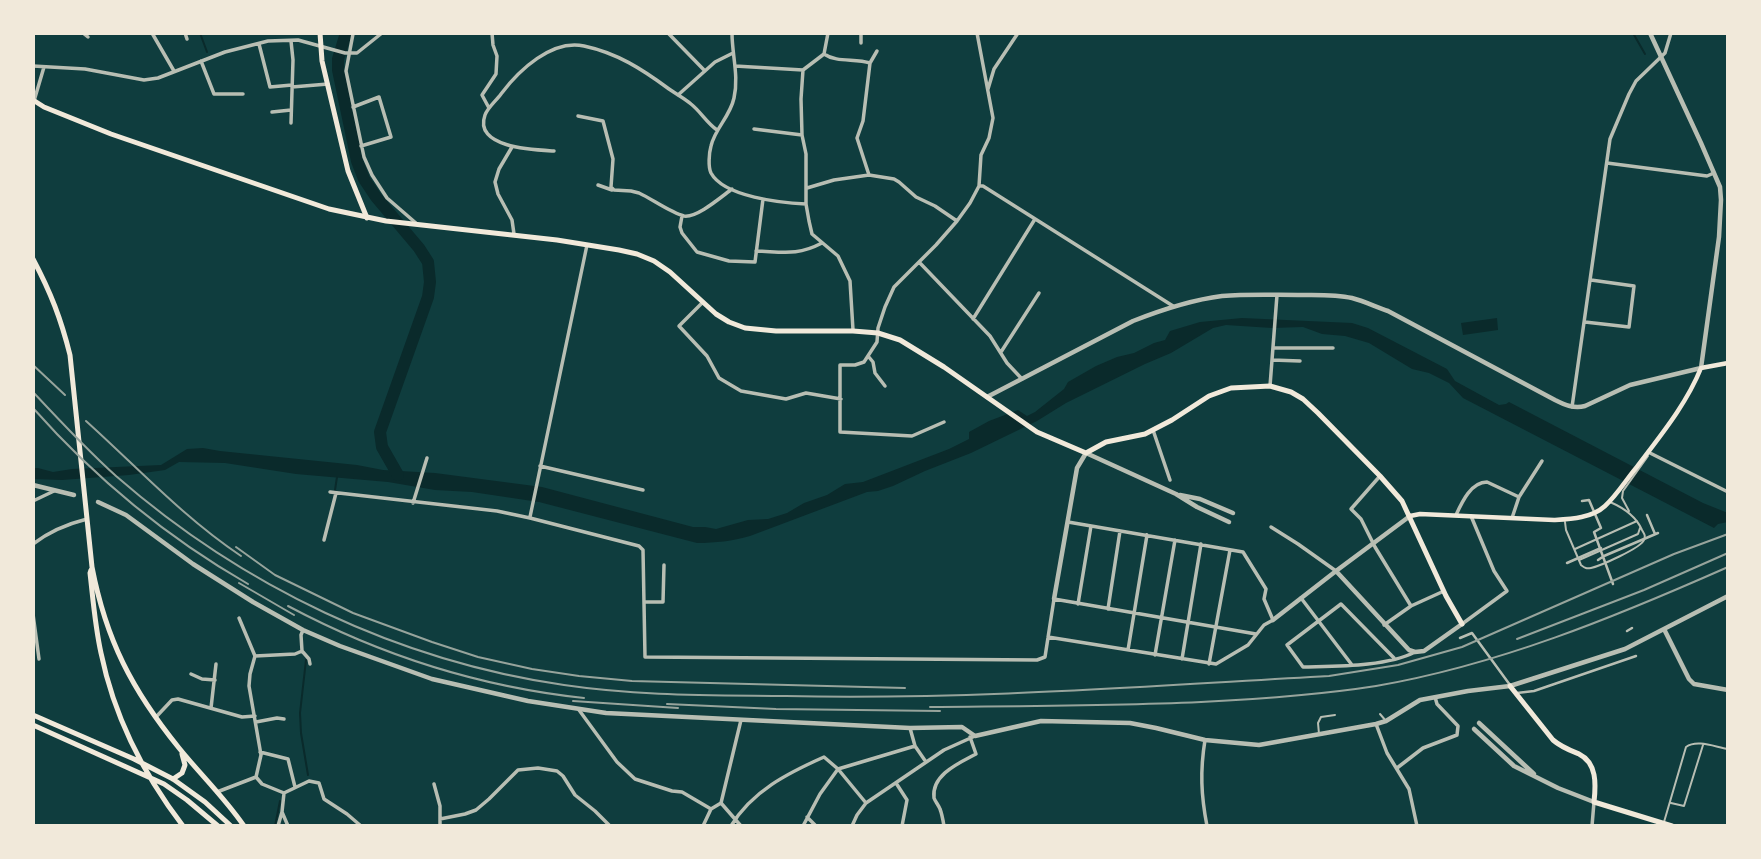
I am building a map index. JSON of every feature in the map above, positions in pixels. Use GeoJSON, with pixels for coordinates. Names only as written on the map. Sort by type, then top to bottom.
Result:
{"type":"FeatureCollection","features":[{"type":"Feature","properties":{"kind":"main road"},"geometry":{"type":"LineString","coordinates":[[320,33],[320,46],[348,171],[367,218]]}},
{"type":"Feature","properties":{"kind":"main road"},"geometry":{"type":"LineString","coordinates":[[33,101],[111,134],[329,209],[386,221],[619,250],[654,261],[716,314],[745,328],[776,331],[853,331],[878,333],[900,340],[1031,428],[1050,439],[1086,453],[1106,442],[1136,437],[1153,430],[1217,392],[1231,388],[1270,386],[1291,393],[1303,400],[1380,475],[1402,501],[1462,624]]}},
{"type":"Feature","properties":{"kind":"main road"},"geometry":{"type":"LineString","coordinates":[[33,259],[51,292],[70,355],[92,566],[100,605],[112,641],[130,678],[156,718],[244,826]]}},
{"type":"Feature","properties":{"kind":"main road"},"geometry":{"type":"LineString","coordinates":[[1410,516],[1420,514],[1565,519],[1586,516],[1597,511],[1622,489],[1681,405],[1701,368],[1728,363]]}},
{"type":"Feature","properties":{"kind":"main road"},"geometry":{"type":"LineString","coordinates":[[92,566],[89,573],[99,644],[114,700],[138,755],[183,826]]}},
{"type":"Feature","properties":{"kind":"main road"},"geometry":{"type":"LineString","coordinates":[[99,644],[112,641]]}},
{"type":"Feature","properties":{"kind":"main road"},"geometry":{"type":"LineString","coordinates":[[1510,686],[1553,740],[1589,763],[1595,782],[1594,802],[1672,826]]}},
{"type":"Feature","properties":{"kind":"main road"},"geometry":{"type":"LineString","coordinates":[[33,715],[173,779],[205,802],[231,826]]}},
{"type":"Feature","properties":{"kind":"main road"},"geometry":{"type":"LineString","coordinates":[[33,725],[164,784],[218,826]]}},
{"type":"Feature","properties":{"kind":"main road"},"geometry":{"type":"LineString","coordinates":[[179,748],[185,765],[182,773]]}},
{"type":"Feature","properties":{"kind":"main road"},"geometry":{"type":"LineString","coordinates":[[173,779],[182,773],[194,770],[201,772]]}},
{"type":"Feature","properties":{"kind":"street"},"geometry":{"type":"LineString","coordinates":[[83,33],[88,37]]}},
{"type":"Feature","properties":{"kind":"street"},"geometry":{"type":"LineString","coordinates":[[152,33],[174,71]]}},
{"type":"Feature","properties":{"kind":"street"},"geometry":{"type":"LineString","coordinates":[[33,65],[85,69],[144,80],[158,78],[225,52],[258,44],[291,40],[347,53],[357,52],[382,33]]}},
{"type":"Feature","properties":{"kind":"street"},"geometry":{"type":"LineString","coordinates":[[489,108],[482,95],[496,74],[497,56],[492,33]]}},
{"type":"Feature","properties":{"kind":"street"},"geometry":{"type":"LineString","coordinates":[[732,33],[737,75],[734,100],[711,146],[711,172],[732,190],[785,203],[806,204]]}},
{"type":"Feature","properties":{"kind":"street"},"geometry":{"type":"LineString","coordinates":[[735,66],[803,70],[824,54],[828,33]]}},
{"type":"Feature","properties":{"kind":"street"},"geometry":{"type":"LineString","coordinates":[[861,33],[861,43]]}},
{"type":"Feature","properties":{"kind":"street"},"geometry":{"type":"LineString","coordinates":[[944,422],[912,436],[840,432],[840,365],[864,362],[877,342],[885,307],[894,287],[957,221],[979,186],[981,155],[989,138],[993,118],[978,33]]}},
{"type":"Feature","properties":{"kind":"street"},"geometry":{"type":"LineString","coordinates":[[987,90],[994,69],[1018,33]]}},
{"type":"Feature","properties":{"kind":"street"},"geometry":{"type":"LineString","coordinates":[[987,397],[1133,321],[1173,306],[1220,296],[1333,296],[1370,304],[1572,407],[1585,406],[1630,384],[1701,368],[1718,237],[1720,187],[1650,33]]}},
{"type":"Feature","properties":{"kind":"street"},"geometry":{"type":"LineString","coordinates":[[1572,407],[1610,139],[1636,80],[1666,51],[1671,33]]}},
{"type":"Feature","properties":{"kind":"street"},"geometry":{"type":"LineString","coordinates":[[353,34],[347,53],[346,71],[361,146],[378,186],[387,198],[419,225]]}},
{"type":"Feature","properties":{"kind":"street"},"geometry":{"type":"LineString","coordinates":[[670,34],[705,71]]}},
{"type":"Feature","properties":{"kind":"street"},"geometry":{"type":"LineString","coordinates":[[291,40],[291,123]]}},
{"type":"Feature","properties":{"kind":"street"},"geometry":{"type":"LineString","coordinates":[[258,44],[270,87],[328,84]]}},
{"type":"Feature","properties":{"kind":"street"},"geometry":{"type":"LineString","coordinates":[[554,151],[512,147],[494,139],[488,135],[484,117],[511,80],[529,64],[562,46],[584,46],[621,57],[691,104],[706,122],[717,130]]}},
{"type":"Feature","properties":{"kind":"street"},"geometry":{"type":"LineString","coordinates":[[869,175],[857,138],[863,121],[870,63],[877,51]]}},
{"type":"Feature","properties":{"kind":"street"},"geometry":{"type":"LineString","coordinates":[[678,95],[715,62],[733,53]]}},
{"type":"Feature","properties":{"kind":"street"},"geometry":{"type":"LineString","coordinates":[[824,54],[830,58],[870,63]]}},
{"type":"Feature","properties":{"kind":"street"},"geometry":{"type":"LineString","coordinates":[[201,60],[214,94],[243,94]]}},
{"type":"Feature","properties":{"kind":"street"},"geometry":{"type":"LineString","coordinates":[[33,101],[44,67]]}},
{"type":"Feature","properties":{"kind":"street"},"geometry":{"type":"LineString","coordinates":[[803,70],[801,99],[802,135],[806,154],[806,204],[812,234],[838,256],[850,281],[853,331]]}},
{"type":"Feature","properties":{"kind":"street"},"geometry":{"type":"LineString","coordinates":[[353,107],[379,97],[391,137],[361,146]]}},
{"type":"Feature","properties":{"kind":"street"},"geometry":{"type":"LineString","coordinates":[[272,112],[291,110]]}},
{"type":"Feature","properties":{"kind":"street"},"geometry":{"type":"LineString","coordinates":[[578,116],[603,121],[613,159],[611,187],[614,190]]}},
{"type":"Feature","properties":{"kind":"street"},"geometry":{"type":"LineString","coordinates":[[754,129],[802,135]]}},
{"type":"Feature","properties":{"kind":"street"},"geometry":{"type":"LineString","coordinates":[[512,147],[495,182],[498,194],[512,220],[514,235]]}},
{"type":"Feature","properties":{"kind":"street"},"geometry":{"type":"LineString","coordinates":[[1607,163],[1707,176],[1714,173]]}},
{"type":"Feature","properties":{"kind":"street"},"geometry":{"type":"LineString","coordinates":[[807,188],[834,180],[869,175],[894,179],[916,197],[957,221]]}},
{"type":"Feature","properties":{"kind":"street"},"geometry":{"type":"LineString","coordinates":[[1720,187],[1726,184]]}},
{"type":"Feature","properties":{"kind":"street"},"geometry":{"type":"LineString","coordinates":[[598,185],[608,190],[639,193],[682,216],[691,216],[732,190]]}},
{"type":"Feature","properties":{"kind":"street"},"geometry":{"type":"LineString","coordinates":[[979,186],[983,186],[1173,306]]}},
{"type":"Feature","properties":{"kind":"street"},"geometry":{"type":"LineString","coordinates":[[682,216],[682,233],[697,252],[729,261],[755,262],[764,199]]}},
{"type":"Feature","properties":{"kind":"street"},"geometry":{"type":"LineString","coordinates":[[973,319],[1035,219]]}},
{"type":"Feature","properties":{"kind":"street"},"geometry":{"type":"LineString","coordinates":[[756,251],[793,254],[822,243]]}},
{"type":"Feature","properties":{"kind":"street"},"geometry":{"type":"LineString","coordinates":[[530,518],[587,245]]}},
{"type":"Feature","properties":{"kind":"street"},"geometry":{"type":"LineString","coordinates":[[919,262],[990,336],[1007,363],[1022,379]]}},
{"type":"Feature","properties":{"kind":"street"},"geometry":{"type":"LineString","coordinates":[[1585,321],[1629,327],[1634,286],[1591,280]]}},
{"type":"Feature","properties":{"kind":"street"},"geometry":{"type":"LineString","coordinates":[[1001,352],[1039,293]]}},
{"type":"Feature","properties":{"kind":"street"},"geometry":{"type":"LineString","coordinates":[[1270,386],[1277,295]]}},
{"type":"Feature","properties":{"kind":"street"},"geometry":{"type":"LineString","coordinates":[[703,302],[679,326],[707,356],[719,378],[741,391],[786,400],[806,393],[841,399]]}},
{"type":"Feature","properties":{"kind":"street"},"geometry":{"type":"LineString","coordinates":[[1274,346],[1334,348]]}},
{"type":"Feature","properties":{"kind":"street"},"geometry":{"type":"LineString","coordinates":[[868,356],[873,362],[874,373],[885,386]]}},
{"type":"Feature","properties":{"kind":"street"},"geometry":{"type":"LineString","coordinates":[[1272,360],[1300,361]]}},
{"type":"Feature","properties":{"kind":"street"},"geometry":{"type":"LineString","coordinates":[[1153,430],[1170,480]]}},
{"type":"Feature","properties":{"kind":"street"},"geometry":{"type":"LineString","coordinates":[[324,540],[333,493],[497,511],[639,547],[643,550],[645,657],[1037,660],[1045,657],[1077,468],[1086,453],[1176,494],[1229,522]]}},
{"type":"Feature","properties":{"kind":"street"},"geometry":{"type":"LineString","coordinates":[[1648,453],[1728,492]]}},
{"type":"Feature","properties":{"kind":"street"},"geometry":{"type":"LineString","coordinates":[[413,503],[426,458]]}},
{"type":"Feature","properties":{"kind":"street"},"geometry":{"type":"LineString","coordinates":[[1512,518],[1519,497],[1542,461]]}},
{"type":"Feature","properties":{"kind":"street"},"geometry":{"type":"LineString","coordinates":[[540,466],[643,490]]}},
{"type":"Feature","properties":{"kind":"street"},"geometry":{"type":"LineString","coordinates":[[1380,475],[1351,509],[1361,519],[1411,606]]}},
{"type":"Feature","properties":{"kind":"street"},"geometry":{"type":"LineString","coordinates":[[1456,515],[1474,486],[1482,481],[1519,497]]}},
{"type":"Feature","properties":{"kind":"street"},"geometry":{"type":"LineString","coordinates":[[33,485],[74,495]]}},
{"type":"Feature","properties":{"kind":"street"},"geometry":{"type":"LineString","coordinates":[[33,501],[56,490]]}},
{"type":"Feature","properties":{"kind":"street"},"geometry":{"type":"LineString","coordinates":[[1176,494],[1200,499],[1233,513]]}},
{"type":"Feature","properties":{"kind":"street"},"geometry":{"type":"LineString","coordinates":[[1582,501],[1589,500],[1601,528],[1594,532],[1613,584]]}},
{"type":"Feature","properties":{"kind":"street"},"geometry":{"type":"LineString","coordinates":[[98,502],[126,515],[193,564],[303,630],[432,679],[528,702],[645,716],[910,728],[962,727],[973,736],[976,754],[948,769],[938,782],[934,799],[940,809],[944,826]]}},
{"type":"Feature","properties":{"kind":"street"},"geometry":{"type":"LineString","coordinates":[[1598,560],[1656,533],[1647,515]]}},
{"type":"Feature","properties":{"kind":"street"},"geometry":{"type":"LineString","coordinates":[[33,544],[66,524],[87,516]]}},
{"type":"Feature","properties":{"kind":"street"},"geometry":{"type":"LineString","coordinates":[[1048,637],[1216,664],[1248,645],[1264,625],[1273,621],[1410,516]]}},
{"type":"Feature","properties":{"kind":"street"},"geometry":{"type":"LineString","coordinates":[[1394,659],[1341,604],[1287,645],[1303,667],[1352,665],[1394,659],[1424,650],[1462,624],[1507,591],[1494,571],[1471,516]]}},
{"type":"Feature","properties":{"kind":"street"},"geometry":{"type":"LineString","coordinates":[[1068,522],[1242,552],[1266,589],[1264,599],[1273,621]]}},
{"type":"Feature","properties":{"kind":"street"},"geometry":{"type":"LineString","coordinates":[[1078,604],[1091,526]]}},
{"type":"Feature","properties":{"kind":"street"},"geometry":{"type":"LineString","coordinates":[[1271,527],[1336,571],[1384,625],[1409,650],[1415,652]]}},
{"type":"Feature","properties":{"kind":"street"},"geometry":{"type":"LineString","coordinates":[[1108,609],[1121,531]]}},
{"type":"Feature","properties":{"kind":"street"},"geometry":{"type":"LineString","coordinates":[[1128,650],[1147,535]]}},
{"type":"Feature","properties":{"kind":"street"},"geometry":{"type":"LineString","coordinates":[[1155,655],[1175,540]]}},
{"type":"Feature","properties":{"kind":"street"},"geometry":{"type":"LineString","coordinates":[[1182,659],[1202,544]]}},
{"type":"Feature","properties":{"kind":"street"},"geometry":{"type":"LineString","coordinates":[[1567,563],[1601,548]]}},
{"type":"Feature","properties":{"kind":"street"},"geometry":{"type":"LineString","coordinates":[[1209,664],[1230,550]]}},
{"type":"Feature","properties":{"kind":"street"},"geometry":{"type":"LineString","coordinates":[[644,602],[663,603],[664,565]]}},
{"type":"Feature","properties":{"kind":"street"},"geometry":{"type":"LineString","coordinates":[[1384,625],[1411,606],[1444,591]]}},
{"type":"Feature","properties":{"kind":"street"},"geometry":{"type":"LineString","coordinates":[[852,826],[866,803],[944,750],[973,736],[1041,721],[1130,723],[1205,740],[1259,745],[1376,724],[1386,721],[1420,700],[1510,686],[1625,649],[1728,596]]}},
{"type":"Feature","properties":{"kind":"street"},"geometry":{"type":"LineString","coordinates":[[1301,598],[1352,665]]}},
{"type":"Feature","properties":{"kind":"street"},"geometry":{"type":"LineString","coordinates":[[1054,600],[1256,634]]}},
{"type":"Feature","properties":{"kind":"street"},"geometry":{"type":"LineString","coordinates":[[33,614],[39,659]]}},
{"type":"Feature","properties":{"kind":"street"},"geometry":{"type":"LineString","coordinates":[[239,618],[255,656],[249,686],[260,752],[256,777],[262,784],[284,793]]}},
{"type":"Feature","properties":{"kind":"street"},"geometry":{"type":"LineString","coordinates":[[1626,631],[1632,628]]}},
{"type":"Feature","properties":{"kind":"street"},"geometry":{"type":"LineString","coordinates":[[1664,629],[1694,684],[1728,690]]}},
{"type":"Feature","properties":{"kind":"street"},"geometry":{"type":"LineString","coordinates":[[303,630],[302,651],[310,664]]}},
{"type":"Feature","properties":{"kind":"street"},"geometry":{"type":"LineString","coordinates":[[1460,638],[1472,633],[1517,694],[1534,691],[1636,656]]}},
{"type":"Feature","properties":{"kind":"street"},"geometry":{"type":"LineString","coordinates":[[255,656],[302,651]]}},
{"type":"Feature","properties":{"kind":"street"},"geometry":{"type":"LineString","coordinates":[[211,708],[216,664]]}},
{"type":"Feature","properties":{"kind":"street"},"geometry":{"type":"LineString","coordinates":[[191,674],[202,679],[215,680]]}},
{"type":"Feature","properties":{"kind":"street"},"geometry":{"type":"LineString","coordinates":[[1397,768],[1423,748],[1457,735],[1458,726],[1437,704],[1435,697]]}},
{"type":"Feature","properties":{"kind":"street"},"geometry":{"type":"LineString","coordinates":[[156,718],[172,700],[178,699],[242,717],[284,719]]}},
{"type":"Feature","properties":{"kind":"street"},"geometry":{"type":"LineString","coordinates":[[579,710],[617,762],[635,779],[682,792],[711,809]]}},
{"type":"Feature","properties":{"kind":"street"},"geometry":{"type":"LineString","coordinates":[[703,826],[711,809],[720,803],[741,720]]}},
{"type":"Feature","properties":{"kind":"street"},"geometry":{"type":"LineString","coordinates":[[1479,723],[1537,778]]}},
{"type":"Feature","properties":{"kind":"street"},"geometry":{"type":"LineString","coordinates":[[1376,724],[1387,753],[1409,789],[1417,826]]}},
{"type":"Feature","properties":{"kind":"street"},"geometry":{"type":"LineString","coordinates":[[910,728],[915,746],[926,762]]}},
{"type":"Feature","properties":{"kind":"street"},"geometry":{"type":"LineString","coordinates":[[1474,729],[1514,766],[1594,802],[1592,826]]}},
{"type":"Feature","properties":{"kind":"street"},"geometry":{"type":"LineString","coordinates":[[1205,740],[1201,776],[1207,826]]}},
{"type":"Feature","properties":{"kind":"street"},"geometry":{"type":"LineString","coordinates":[[803,826],[820,794],[838,769],[915,746]]}},
{"type":"Feature","properties":{"kind":"street"},"geometry":{"type":"LineString","coordinates":[[260,752],[288,759],[295,787]]}},
{"type":"Feature","properties":{"kind":"street"},"geometry":{"type":"LineString","coordinates":[[730,826],[741,809],[764,789],[791,772],[824,757],[838,769],[866,803]]}},
{"type":"Feature","properties":{"kind":"street"},"geometry":{"type":"LineString","coordinates":[[440,819],[476,810],[518,770],[538,768],[557,771],[575,795],[610,826]]}},
{"type":"Feature","properties":{"kind":"street"},"geometry":{"type":"LineString","coordinates":[[217,792],[256,777]]}},
{"type":"Feature","properties":{"kind":"street"},"geometry":{"type":"LineString","coordinates":[[284,793],[311,780],[320,783],[324,799],[362,826]]}},
{"type":"Feature","properties":{"kind":"street"},"geometry":{"type":"LineString","coordinates":[[433,783],[440,806],[440,826]]}},
{"type":"Feature","properties":{"kind":"street"},"geometry":{"type":"LineString","coordinates":[[895,783],[907,800],[902,826]]}},
{"type":"Feature","properties":{"kind":"street"},"geometry":{"type":"LineString","coordinates":[[278,826],[284,793]]}},
{"type":"Feature","properties":{"kind":"street"},"geometry":{"type":"LineString","coordinates":[[720,803],[741,826]]}},
{"type":"Feature","properties":{"kind":"street"},"geometry":{"type":"LineString","coordinates":[[282,812],[288,826]]}},
{"type":"Feature","properties":{"kind":"street"},"geometry":{"type":"LineString","coordinates":[[807,817],[816,826]]}},
{"type":"Feature","properties":{"kind":"lane"},"geometry":{"type":"LineString","coordinates":[[1622,489],[1622,498],[1632,515]]}},
{"type":"Feature","properties":{"kind":"lane"},"geometry":{"type":"LineString","coordinates":[[1565,519],[1566,530],[1578,561],[1585,568],[1591,568],[1644,542],[1645,535],[1638,520],[1609,501]]}},
{"type":"Feature","properties":{"kind":"lane"},"geometry":{"type":"LineString","coordinates":[[1574,550],[1638,520]]}},
{"type":"Feature","properties":{"kind":"lane"},"geometry":{"type":"LineString","coordinates":[[1578,561],[1638,534],[1641,527]]}},
{"type":"Feature","properties":{"kind":"lane"},"geometry":{"type":"LineString","coordinates":[[1380,714],[1386,721]]}},
{"type":"Feature","properties":{"kind":"lane"},"geometry":{"type":"LineString","coordinates":[[1320,734],[1318,723],[1321,717],[1335,715]]}},
{"type":"Feature","properties":{"kind":"lane"},"geometry":{"type":"LineString","coordinates":[[1664,823],[1686,747],[1690,743],[1728,749]]}},
{"type":"Feature","properties":{"kind":"lane"},"geometry":{"type":"LineString","coordinates":[[1670,803],[1684,806],[1703,744]]}},
{"type":"Feature","properties":{"kind":"water"},"geometry":{"type":"Polygon","coordinates":[[[1242,318],[1352,323],[1368,328],[1447,369],[1455,381],[1499,405],[1509,402],[1703,503],[1728,513],[1728,522],[1718,524],[1714,528],[1463,398],[1449,383],[1429,373],[1412,369],[1369,343],[1345,336],[1322,334],[1303,327],[1226,325],[1213,328],[1171,353],[1066,403],[1037,421],[971,453],[893,486],[867,492],[750,536],[724,541],[697,543],[539,502],[388,482],[296,474],[225,463],[179,462],[165,470],[129,475],[62,480],[33,479],[33,468],[53,472],[161,465],[187,449],[203,448],[542,487],[693,527],[716,529],[787,513],[845,484],[863,482],[949,449],[969,439],[969,432],[989,421],[1018,410],[1027,416],[1064,389],[1068,382],[1096,366],[1165,340],[1170,331],[1200,322],[1242,318]]]}},
{"type":"Feature","properties":{"kind":"water"},"geometry":{"type":"Polygon","coordinates":[[[1497,318],[1498,330],[1463,335],[1461,323],[1497,318]]]}},
{"type":"Feature","properties":{"kind":"waterway"},"geometry":{"type":"LineString","coordinates":[[200,33],[207,52]]}},
{"type":"Feature","properties":{"kind":"waterway"},"geometry":{"type":"LineString","coordinates":[[346,33],[338,59],[338,70],[357,161],[364,179],[376,197],[428,262],[428,297],[380,432],[382,447],[398,475]]}},
{"type":"Feature","properties":{"kind":"waterway"},"geometry":{"type":"LineString","coordinates":[[1633,33],[1645,54]]}},
{"type":"Feature","properties":{"kind":"waterway"},"geometry":{"type":"LineString","coordinates":[[335,490],[337,477]]}},
{"type":"Feature","properties":{"kind":"waterway"},"geometry":{"type":"LineString","coordinates":[[306,660],[300,713],[308,775]]}},
{"type":"Feature","properties":{"kind":"waterway"},"geometry":{"type":"LineString","coordinates":[[275,826],[280,801]]}},
{"type":"Feature","properties":{"kind":"railway"},"geometry":{"type":"LineString","coordinates":[[33,365],[65,395]]}},
{"type":"Feature","properties":{"kind":"railway"},"geometry":{"type":"LineString","coordinates":[[33,392],[105,466],[165,516],[216,552],[325,613],[442,658],[502,674],[620,691],[703,695],[922,696],[1329,676],[1398,665],[1462,647],[1674,554],[1728,534]]}},
{"type":"Feature","properties":{"kind":"railway"},"geometry":{"type":"LineString","coordinates":[[33,408],[82,459],[134,505],[189,547],[248,584]]}},
{"type":"Feature","properties":{"kind":"railway"},"geometry":{"type":"LineString","coordinates":[[86,421],[180,509],[241,556]]}},
{"type":"Feature","properties":{"kind":"railway"},"geometry":{"type":"LineString","coordinates":[[236,547],[275,575],[353,613],[478,657],[532,669],[632,681],[905,688]]}},
{"type":"Feature","properties":{"kind":"railway"},"geometry":{"type":"LineString","coordinates":[[1517,639],[1644,590],[1728,553]]}},
{"type":"Feature","properties":{"kind":"railway"},"geometry":{"type":"LineString","coordinates":[[930,707],[1201,702],[1376,686],[1467,666],[1511,652],[1599,621],[1728,567]]}},
{"type":"Feature","properties":{"kind":"railway"},"geometry":{"type":"LineString","coordinates":[[239,583],[294,615]]}},
{"type":"Feature","properties":{"kind":"railway"},"geometry":{"type":"LineString","coordinates":[[288,606],[323,624],[395,654],[432,666],[507,686],[584,698]]}},
{"type":"Feature","properties":{"kind":"railway"},"geometry":{"type":"LineString","coordinates":[[573,701],[678,708]]}},
{"type":"Feature","properties":{"kind":"railway"},"geometry":{"type":"LineString","coordinates":[[667,704],[776,709],[940,711]]}}]}
